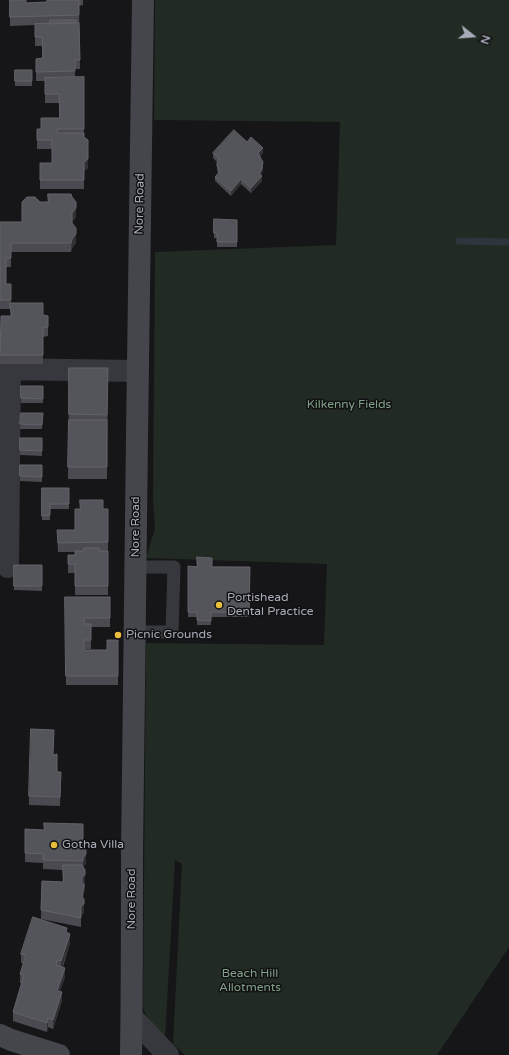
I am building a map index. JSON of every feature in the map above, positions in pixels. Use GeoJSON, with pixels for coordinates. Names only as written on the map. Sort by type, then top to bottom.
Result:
{"type":"FeatureCollection","features":[{"type":"Feature","properties":{"kind":"street","name":"Nore Road"},"geometry":{"type":"LineString","coordinates":[[131,1055],[137,371],[143,0]]}},
{"type":"Feature","properties":{"kind":"street"},"geometry":{"type":"LineString","coordinates":[[8,567],[5,369],[137,371]]}},
{"type":"Feature","properties":{"kind":"street"},"geometry":{"type":"LineString","coordinates":[[132,1017],[168,1055]]}},
{"type":"Feature","properties":{"kind":"street"},"geometry":{"type":"LineString","coordinates":[[4,1038],[60,1055]]}},
{"type":"Feature","properties":{"kind":"lane"},"geometry":{"type":"LineString","coordinates":[[135,632],[172,632],[174,568],[136,567]]}},
{"type":"Feature","properties":{"kind":"green space"},"geometry":{"type":"Polygon","coordinates":[[[155,0],[509,0],[509,947],[437,1055],[185,1055],[173,1044],[182,864],[175,860],[165,1038],[149,1020],[143,1007],[146,643],[324,645],[327,564],[146,558],[155,528],[153,500],[155,252],[336,245],[340,122],[154,120],[155,0]]]}},
{"type":"Feature","properties":{"kind":"building"},"geometry":{"type":"Polygon","coordinates":[[[10,0],[26,0],[26,3],[47,2],[47,0],[79,0],[79,15],[10,17],[10,0]]]}},
{"type":"Feature","properties":{"kind":"building"},"geometry":{"type":"Polygon","coordinates":[[[50,20],[76,20],[76,23],[50,24],[50,20]]]}},
{"type":"Feature","properties":{"kind":"building"},"geometry":{"type":"Polygon","coordinates":[[[79,23],[80,60],[75,60],[75,71],[36,72],[36,59],[43,58],[42,37],[35,37],[35,24],[79,23]]]}},
{"type":"Feature","properties":{"kind":"building"},"geometry":{"type":"Polygon","coordinates":[[[15,70],[32,70],[32,81],[15,81],[15,70]]]}},
{"type":"Feature","properties":{"kind":"building"},"geometry":{"type":"Polygon","coordinates":[[[84,77],[84,129],[57,129],[57,133],[84,133],[84,137],[88,140],[88,159],[84,162],[84,180],[40,180],[40,163],[52,163],[52,140],[37,140],[37,129],[41,129],[41,118],[60,118],[59,94],[45,94],[45,78],[84,77]]]}},
{"type":"Feature","properties":{"kind":"building"},"geometry":{"type":"Polygon","coordinates":[[[234,130],[247,142],[251,137],[263,148],[258,153],[263,162],[262,169],[259,174],[262,176],[251,188],[241,179],[231,191],[215,177],[220,171],[217,166],[219,159],[213,153],[234,130]]]}},
{"type":"Feature","properties":{"kind":"building"},"geometry":{"type":"Polygon","coordinates":[[[48,194],[71,194],[76,202],[76,208],[72,213],[72,223],[76,228],[76,234],[71,243],[11,243],[11,258],[6,258],[6,284],[11,284],[11,300],[0,300],[0,222],[22,222],[22,202],[27,197],[35,197],[40,202],[48,202],[48,194]]]}},
{"type":"Feature","properties":{"kind":"building"},"geometry":{"type":"Polygon","coordinates":[[[214,219],[237,220],[237,242],[217,242],[217,233],[214,233],[214,219]]]}},
{"type":"Feature","properties":{"kind":"building"},"geometry":{"type":"Polygon","coordinates":[[[10,303],[43,303],[43,315],[48,316],[48,327],[43,328],[43,355],[0,355],[1,316],[11,316],[10,303]]]}},
{"type":"Feature","properties":{"kind":"building"},"geometry":{"type":"Polygon","coordinates":[[[69,368],[108,368],[107,415],[69,414],[69,368]]]}},
{"type":"Feature","properties":{"kind":"building"},"geometry":{"type":"Polygon","coordinates":[[[21,386],[43,386],[43,399],[21,398],[21,386]]]}},
{"type":"Feature","properties":{"kind":"building"},"geometry":{"type":"Polygon","coordinates":[[[21,413],[43,413],[42,425],[20,424],[21,413]]]}},
{"type":"Feature","properties":{"kind":"building"},"geometry":{"type":"Polygon","coordinates":[[[69,420],[107,420],[107,467],[68,467],[69,420]]]}},
{"type":"Feature","properties":{"kind":"building"},"geometry":{"type":"Polygon","coordinates":[[[20,438],[42,438],[42,451],[20,450],[20,438]]]}},
{"type":"Feature","properties":{"kind":"building"},"geometry":{"type":"Polygon","coordinates":[[[20,465],[42,465],[42,477],[20,476],[20,465]]]}},
{"type":"Feature","properties":{"kind":"building"},"geometry":{"type":"Polygon","coordinates":[[[42,488],[69,488],[69,504],[50,504],[50,515],[42,516],[42,488]]]}},
{"type":"Feature","properties":{"kind":"building"},"geometry":{"type":"Polygon","coordinates":[[[80,500],[103,500],[103,509],[108,509],[108,542],[58,543],[57,530],[75,530],[75,509],[80,509],[80,500]]]}},
{"type":"Feature","properties":{"kind":"building"},"geometry":{"type":"Polygon","coordinates":[[[84,548],[99,548],[99,551],[108,551],[108,586],[75,586],[75,564],[68,564],[68,555],[75,555],[75,551],[83,551],[84,548]]]}},
{"type":"Feature","properties":{"kind":"building","name":"Portishead Dental Practice"},"geometry":{"type":"Polygon","coordinates":[[[197,557],[212,558],[212,567],[250,567],[249,613],[211,612],[211,621],[197,620],[197,612],[188,612],[188,566],[197,567],[197,557]]]}},
{"type":"Feature","properties":{"kind":"building"},"geometry":{"type":"Polygon","coordinates":[[[14,565],[42,565],[42,586],[14,586],[14,565]]]}},
{"type":"Feature","properties":{"kind":"building"},"geometry":{"type":"Polygon","coordinates":[[[65,597],[110,597],[110,618],[84,618],[84,624],[91,624],[91,640],[84,640],[84,650],[107,650],[107,640],[118,640],[118,676],[66,676],[65,597]]]}},
{"type":"Feature","properties":{"kind":"building"},"geometry":{"type":"Polygon","coordinates":[[[31,729],[54,730],[53,755],[57,754],[57,772],[61,772],[60,797],[29,796],[31,729]]]}},
{"type":"Feature","properties":{"kind":"building"},"geometry":{"type":"Polygon","coordinates":[[[44,823],[83,824],[83,847],[86,850],[86,854],[83,861],[43,860],[43,854],[25,853],[25,829],[44,830],[44,823]]]}},
{"type":"Feature","properties":{"kind":"building"},"geometry":{"type":"Polygon","coordinates":[[[63,865],[82,865],[85,870],[85,875],[82,877],[82,882],[84,885],[82,897],[84,899],[84,904],[81,906],[81,918],[41,910],[42,881],[63,882],[63,865]]]}},
{"type":"Feature","properties":{"kind":"building"},"geometry":{"type":"Polygon","coordinates":[[[33,917],[67,928],[66,932],[70,934],[61,961],[57,960],[56,965],[65,968],[57,991],[62,992],[53,1020],[48,1018],[47,1023],[13,1012],[24,975],[20,974],[26,955],[21,954],[33,917]]]}},
{"type":"Feature","properties":{"kind":"waterway"},"geometry":{"type":"LineString","coordinates":[[459,241],[509,242]]}},
{"type":"Feature","properties":{"kind":"place","name":"Portishead Dental Practice"},"geometry":{"type":"Point","coordinates":[219,605]}},
{"type":"Feature","properties":{"kind":"place","name":"Picnic Grounds"},"geometry":{"type":"Point","coordinates":[118,635]}},
{"type":"Feature","properties":{"kind":"place","name":"Gotha Villa"},"geometry":{"type":"Point","coordinates":[54,845]}},
{"type":"Feature","properties":{"kind":"park label","name":"Kilkenny Fields"},"geometry":{"type":"Point","coordinates":[349,405]}},
{"type":"Feature","properties":{"kind":"park label","name":"Beach Hill Allotments"},"geometry":{"type":"Point","coordinates":[250,981]}}]}
